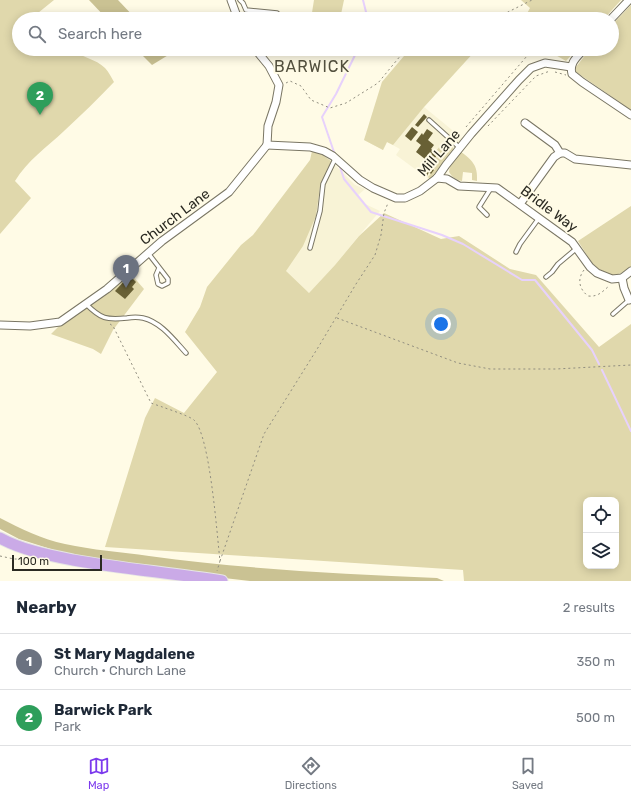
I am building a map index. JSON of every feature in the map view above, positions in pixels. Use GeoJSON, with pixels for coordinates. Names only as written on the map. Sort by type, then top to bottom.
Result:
{"type":"FeatureCollection","features":[{"type":"Feature","properties":{"kind":"highway"},"geometry":{"type":"LineString","coordinates":[[0,538],[14,545],[56,556],[98,564],[218,580]]}},
{"type":"Feature","properties":{"kind":"highway"},"geometry":{"type":"LineString","coordinates":[[0,546],[14,545]]}},
{"type":"Feature","properties":{"kind":"street"},"geometry":{"type":"LineString","coordinates":[[232,0],[236,12]]}},
{"type":"Feature","properties":{"kind":"street"},"geometry":{"type":"LineString","coordinates":[[618,12],[629,0]]}},
{"type":"Feature","properties":{"kind":"street"},"geometry":{"type":"LineString","coordinates":[[261,56],[269,66],[279,85],[276,102],[268,126],[267,144]]}},
{"type":"Feature","properties":{"kind":"street"},"geometry":{"type":"LineString","coordinates":[[578,56],[573,62],[571,70],[582,82],[631,114]]}},
{"type":"Feature","properties":{"kind":"street","name":"Mill Lane"},"geometry":{"type":"LineString","coordinates":[[267,144],[310,147],[324,151],[336,159],[360,180],[373,188],[396,198],[405,198],[430,185],[437,178],[460,148],[531,68],[545,63],[571,70]]}},
{"type":"Feature","properties":{"kind":"street"},"geometry":{"type":"LineString","coordinates":[[525,123],[555,145],[560,153]]}},
{"type":"Feature","properties":{"kind":"street","name":"Church Lane"},"geometry":{"type":"LineString","coordinates":[[0,325],[30,326],[60,322],[108,289],[162,241],[229,192],[267,144]]}},
{"type":"Feature","properties":{"kind":"street"},"geometry":{"type":"LineString","coordinates":[[520,204],[554,157],[560,153],[565,153],[575,159],[631,165]]}},
{"type":"Feature","properties":{"kind":"street","name":"Bridle Way"},"geometry":{"type":"LineString","coordinates":[[437,178],[447,179],[459,186],[497,188],[564,235],[577,248],[588,265],[597,273],[604,277],[614,279],[622,278]]}},
{"type":"Feature","properties":{"kind":"street"},"geometry":{"type":"LineString","coordinates":[[629,300],[622,278],[631,271]]}},
{"type":"Feature","properties":{"kind":"lane"},"geometry":{"type":"LineString","coordinates":[[240,0],[246,10],[267,12]]}},
{"type":"Feature","properties":{"kind":"lane"},"geometry":{"type":"LineString","coordinates":[[429,120],[460,148]]}},
{"type":"Feature","properties":{"kind":"lane"},"geometry":{"type":"LineString","coordinates":[[310,248],[320,211],[323,184],[336,159]]}},
{"type":"Feature","properties":{"kind":"lane"},"geometry":{"type":"LineString","coordinates":[[487,215],[479,207],[492,187]]}},
{"type":"Feature","properties":{"kind":"lane"},"geometry":{"type":"LineString","coordinates":[[516,252],[539,218]]}},
{"type":"Feature","properties":{"kind":"lane"},"geometry":{"type":"LineString","coordinates":[[546,277],[558,264],[577,248]]}},
{"type":"Feature","properties":{"kind":"lane"},"geometry":{"type":"LineString","coordinates":[[148,253],[159,268],[168,281],[166,285],[162,286],[158,284],[156,279],[159,268]]}},
{"type":"Feature","properties":{"kind":"lane"},"geometry":{"type":"LineString","coordinates":[[613,314],[629,300]]}},
{"type":"Feature","properties":{"kind":"lane"},"geometry":{"type":"LineString","coordinates":[[86,304],[103,318],[111,320],[136,317],[151,321],[165,332],[186,353]]}},
{"type":"Feature","properties":{"kind":"path"},"geometry":{"type":"LineString","coordinates":[[508,12],[532,0]]}},
{"type":"Feature","properties":{"kind":"path"},"geometry":{"type":"LineString","coordinates":[[278,89],[290,80],[301,86],[311,100],[330,108],[346,104],[378,83],[400,56]]}},
{"type":"Feature","properties":{"kind":"path"},"geometry":{"type":"LineString","coordinates":[[466,127],[527,56]]}},
{"type":"Feature","properties":{"kind":"path"},"geometry":{"type":"LineString","coordinates":[[488,126],[536,76],[551,71],[567,76],[571,70]]}},
{"type":"Feature","properties":{"kind":"path"},"geometry":{"type":"LineString","coordinates":[[220,561],[264,434],[375,255],[381,235],[384,213],[391,196]]}},
{"type":"Feature","properties":{"kind":"path"},"geometry":{"type":"LineString","coordinates":[[588,265],[582,272],[579,279],[579,285],[588,296],[598,295],[612,283],[614,279]]}},
{"type":"Feature","properties":{"kind":"path"},"geometry":{"type":"LineString","coordinates":[[336,318],[458,363],[490,369],[556,369],[631,365]]}},
{"type":"Feature","properties":{"kind":"path"},"geometry":{"type":"LineString","coordinates":[[107,322],[113,326],[152,403],[194,420],[201,433],[207,452],[220,561],[218,580]]}},
{"type":"Feature","properties":{"kind":"shaded area"},"geometry":{"type":"Polygon","coordinates":[[[0,0],[54,0],[39,12],[12,12],[12,56],[84,56],[105,68],[114,82],[96,101],[25,167],[15,181],[31,198],[0,234],[0,0]]]}},
{"type":"Feature","properties":{"kind":"shaded area"},"geometry":{"type":"Polygon","coordinates":[[[89,0],[118,0],[129,12],[100,12],[89,0]]]}},
{"type":"Feature","properties":{"kind":"shaded area"},"geometry":{"type":"Polygon","coordinates":[[[314,0],[344,0],[341,12],[312,12],[314,0]]]}},
{"type":"Feature","properties":{"kind":"shaded area"},"geometry":{"type":"Polygon","coordinates":[[[521,0],[621,0],[610,12],[528,12],[530,8],[521,0]]]}},
{"type":"Feature","properties":{"kind":"shaded area"},"geometry":{"type":"Polygon","coordinates":[[[631,5],[631,110],[576,72],[576,67],[585,56],[619,56],[619,18],[631,5]]]}},
{"type":"Feature","properties":{"kind":"shaded area"},"geometry":{"type":"Polygon","coordinates":[[[143,56],[167,56],[152,65],[143,56]]]}},
{"type":"Feature","properties":{"kind":"shaded area"},"geometry":{"type":"Polygon","coordinates":[[[404,56],[470,56],[424,107],[463,139],[430,180],[396,155],[400,149],[387,142],[383,150],[364,140],[382,82],[404,56]]]}},
{"type":"Feature","properties":{"kind":"shaded area"},"geometry":{"type":"Polygon","coordinates":[[[404,56],[470,56],[424,107],[393,145],[387,142],[383,150],[364,140],[382,82],[404,56]]]}},
{"type":"Feature","properties":{"kind":"shaded area"},"geometry":{"type":"Polygon","coordinates":[[[557,56],[571,56],[566,61],[557,56]]]}},
{"type":"Feature","properties":{"kind":"shaded area"},"geometry":{"type":"Polygon","coordinates":[[[446,139],[453,147],[453,151],[430,179],[428,177],[435,169],[433,168],[439,161],[435,158],[439,154],[436,151],[446,139]]]}},
{"type":"Feature","properties":{"kind":"shaded area"},"geometry":{"type":"Polygon","coordinates":[[[312,151],[321,154],[331,161],[329,170],[320,187],[316,216],[303,246],[286,271],[309,293],[359,236],[384,213],[441,239],[459,236],[510,269],[536,275],[599,347],[631,324],[631,581],[464,581],[463,570],[105,547],[145,418],[155,398],[184,413],[217,372],[185,332],[200,307],[207,287],[241,245],[253,235],[310,160],[312,151]]]}},
{"type":"Feature","properties":{"kind":"shaded area"},"geometry":{"type":"Polygon","coordinates":[[[460,151],[473,163],[477,175],[477,181],[472,180],[472,173],[463,172],[462,181],[454,178],[449,172],[450,165],[460,151]]]}},
{"type":"Feature","properties":{"kind":"shaded area"},"geometry":{"type":"Polygon","coordinates":[[[331,161],[355,185],[365,189],[358,195],[363,203],[380,211],[335,265],[309,293],[284,273],[316,216],[320,187],[329,170],[331,161]]]}},
{"type":"Feature","properties":{"kind":"shaded area"},"geometry":{"type":"Polygon","coordinates":[[[631,206],[631,267],[621,273],[612,275],[605,274],[593,264],[578,241],[631,206]]]}},
{"type":"Feature","properties":{"kind":"shaded area"},"geometry":{"type":"Polygon","coordinates":[[[130,273],[144,289],[113,330],[101,354],[93,349],[51,334],[60,325],[80,312],[130,273]]]}},
{"type":"Feature","properties":{"kind":"shaded area"},"geometry":{"type":"Polygon","coordinates":[[[0,518],[24,530],[48,539],[65,544],[96,549],[185,561],[257,568],[437,578],[444,581],[250,581],[172,572],[70,555],[19,539],[0,529],[0,518]]]}},
{"type":"Feature","properties":{"kind":"building"},"geometry":{"type":"Polygon","coordinates":[[[424,114],[427,117],[418,127],[415,125],[424,114]]]}},
{"type":"Feature","properties":{"kind":"building"},"geometry":{"type":"Polygon","coordinates":[[[412,127],[418,132],[411,141],[405,136],[412,127]]]}},
{"type":"Feature","properties":{"kind":"building"},"geometry":{"type":"Polygon","coordinates":[[[427,129],[433,133],[428,140],[434,145],[431,149],[438,154],[434,159],[437,162],[432,168],[434,170],[431,174],[429,172],[427,176],[422,172],[428,164],[426,162],[432,154],[430,152],[425,159],[416,152],[421,145],[416,141],[427,129]]]}},
{"type":"Feature","properties":{"kind":"building"},"geometry":{"type":"Polygon","coordinates":[[[127,278],[129,281],[132,278],[136,282],[132,287],[134,289],[125,299],[115,291],[127,278]]]}},
{"type":"Feature","properties":{"kind":"waterway"},"geometry":{"type":"LineString","coordinates":[[363,0],[366,12]]}},
{"type":"Feature","properties":{"kind":"waterway"},"geometry":{"type":"LineString","coordinates":[[335,155],[322,117],[336,94],[355,56]]}},
{"type":"Feature","properties":{"kind":"waterway"},"geometry":{"type":"LineString","coordinates":[[339,164],[344,179],[371,212],[442,235],[463,244],[522,280],[535,280],[592,350],[599,364]]}},
{"type":"Feature","properties":{"kind":"waterway"},"geometry":{"type":"LineString","coordinates":[[602,370],[631,431]]}},
{"type":"Feature","properties":{"kind":"place","name":"Barwick Park"},"geometry":{"type":"Point","coordinates":[40,115]}},
{"type":"Feature","properties":{"kind":"place","name":"St Mary Magdalene"},"geometry":{"type":"Point","coordinates":[126,288]}},
{"type":"Feature","properties":{"kind":"district","name":"BARWICK"},"geometry":{"type":"Point","coordinates":[312,66]}}]}
